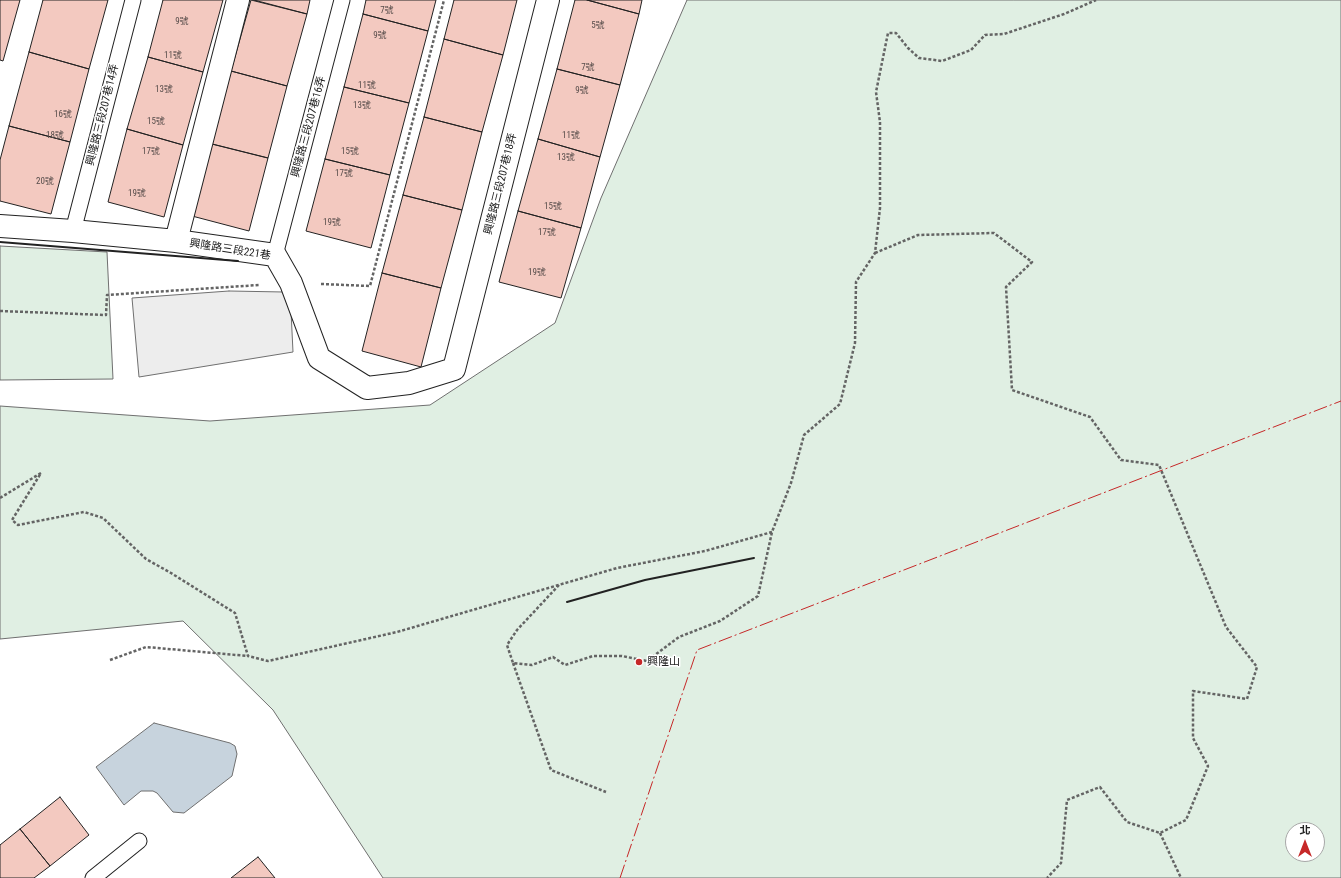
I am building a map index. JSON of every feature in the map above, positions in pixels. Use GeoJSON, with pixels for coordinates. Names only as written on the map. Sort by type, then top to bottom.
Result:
{"type":"FeatureCollection","features":[{"type":"Feature","properties":{"kind":"street"},"geometry":{"type":"LineString","coordinates":[[176,241],[238,0]]}},
{"type":"Feature","properties":{"kind":"street","name":"興隆路三段207巷18弄"},"geometry":{"type":"LineString","coordinates":[[454,369],[548,0]]}},
{"type":"Feature","properties":{"kind":"street","name":"興隆路三段221巷"},"geometry":{"type":"LineString","coordinates":[[0,226],[73,231],[176,241],[275,255],[291,283],[319,358],[367,388],[409,383],[454,369]]}},
{"type":"Feature","properties":{"kind":"lane","name":"興隆路三段207巷14弄"},"geometry":{"type":"LineString","coordinates":[[73,231],[132,0]]}},
{"type":"Feature","properties":{"kind":"lane","name":"興隆路三段207巷16弄"},"geometry":{"type":"LineString","coordinates":[[275,255],[342,0]]}},
{"type":"Feature","properties":{"kind":"lane"},"geometry":{"type":"LineString","coordinates":[[93,878],[140,841]]}},
{"type":"Feature","properties":{"kind":"path"},"geometry":{"type":"LineString","coordinates":[[0,311],[106,315],[107,294],[291,283],[370,286],[444,0]]}},
{"type":"Feature","properties":{"kind":"path"},"geometry":{"type":"LineString","coordinates":[[513,663],[532,665],[553,657],[565,665],[593,656],[622,656],[647,661],[679,637],[720,621],[758,596],[772,532],[791,483],[804,435],[840,404],[855,343],[856,282],[875,253],[880,208],[880,122],[876,92],[888,33],[896,33],[908,48],[919,58],[942,61],[971,50],[985,35],[1004,34],[1064,14],[1096,0]]}},
{"type":"Feature","properties":{"kind":"path"},"geometry":{"type":"LineString","coordinates":[[875,253],[918,235],[994,232],[1032,262],[1006,287],[1012,390],[1090,417],[1121,460],[1159,465],[1226,627],[1256,667],[1248,699],[1193,691],[1193,738],[1208,766],[1186,820],[1160,833],[1127,822],[1100,788],[1067,800],[1061,863],[1047,878]]}},
{"type":"Feature","properties":{"kind":"path"},"geometry":{"type":"LineString","coordinates":[[0,498],[41,473],[12,520],[18,526],[84,512],[103,518],[146,559],[235,613],[248,656]]}},
{"type":"Feature","properties":{"kind":"path"},"geometry":{"type":"LineString","coordinates":[[110,660],[146,647],[248,656],[268,661],[397,632],[617,568],[705,551],[772,532]]}},
{"type":"Feature","properties":{"kind":"path"},"geometry":{"type":"LineString","coordinates":[[559,585],[516,630],[508,645],[551,770],[606,792]]}},
{"type":"Feature","properties":{"kind":"path"},"geometry":{"type":"LineString","coordinates":[[1160,833],[1181,878]]}},
{"type":"Feature","properties":{"kind":"green space"},"geometry":{"type":"Polygon","coordinates":[[[687,0],[1341,0],[1341,878],[383,878],[273,710],[183,621],[0,639],[0,406],[210,421],[430,405],[555,323],[601,198],[687,0]]]}},
{"type":"Feature","properties":{"kind":"green space"},"geometry":{"type":"Polygon","coordinates":[[[0,246],[107,252],[113,379],[0,380],[0,246]]]}},
{"type":"Feature","properties":{"kind":"shaded area"},"geometry":{"type":"Polygon","coordinates":[[[229,291],[284,292],[291,311],[293,352],[139,377],[132,298],[229,291]]]}},
{"type":"Feature","properties":{"kind":"shaded area"},"geometry":{"type":"Polygon","coordinates":[[[154,723],[230,743],[235,746],[237,754],[232,776],[184,813],[173,812],[157,793],[153,791],[141,791],[124,805],[96,767],[154,723]]]}},
{"type":"Feature","properties":{"kind":"building"},"geometry":{"type":"Polygon","coordinates":[[[0,0],[20,0],[3,61],[0,60],[0,0]]]}},
{"type":"Feature","properties":{"kind":"building"},"geometry":{"type":"Polygon","coordinates":[[[43,0],[108,0],[89,69],[29,52],[43,0]]]}},
{"type":"Feature","properties":{"kind":"building"},"geometry":{"type":"Polygon","coordinates":[[[163,0],[223,0],[203,72],[148,57],[163,0]]]}},
{"type":"Feature","properties":{"kind":"building"},"geometry":{"type":"Polygon","coordinates":[[[251,0],[307,14],[287,86],[231,71],[251,0]]]}},
{"type":"Feature","properties":{"kind":"building"},"geometry":{"type":"Polygon","coordinates":[[[254,0],[310,0],[307,14],[254,0]]]}},
{"type":"Feature","properties":{"kind":"building"},"geometry":{"type":"Polygon","coordinates":[[[366,0],[436,0],[428,31],[363,14],[366,0]]]}},
{"type":"Feature","properties":{"kind":"building"},"geometry":{"type":"Polygon","coordinates":[[[454,0],[517,0],[503,55],[444,39],[454,0]]]}},
{"type":"Feature","properties":{"kind":"building"},"geometry":{"type":"Polygon","coordinates":[[[575,0],[587,0],[639,14],[620,85],[557,69],[575,0]]]}},
{"type":"Feature","properties":{"kind":"building"},"geometry":{"type":"Polygon","coordinates":[[[587,0],[642,0],[639,14],[587,0]]]}},
{"type":"Feature","properties":{"kind":"building"},"geometry":{"type":"Polygon","coordinates":[[[363,14],[428,31],[409,103],[344,87],[363,14]]]}},
{"type":"Feature","properties":{"kind":"building"},"geometry":{"type":"Polygon","coordinates":[[[444,39],[503,55],[482,132],[424,117],[444,39]]]}},
{"type":"Feature","properties":{"kind":"building"},"geometry":{"type":"Polygon","coordinates":[[[29,52],[89,69],[70,142],[9,126],[29,52]]]}},
{"type":"Feature","properties":{"kind":"building"},"geometry":{"type":"Polygon","coordinates":[[[148,57],[203,72],[183,145],[127,129],[148,57]]]}},
{"type":"Feature","properties":{"kind":"building"},"geometry":{"type":"Polygon","coordinates":[[[557,69],[620,85],[600,157],[538,139],[557,69]]]}},
{"type":"Feature","properties":{"kind":"building"},"geometry":{"type":"Polygon","coordinates":[[[231,71],[287,86],[268,158],[212,144],[231,71]]]}},
{"type":"Feature","properties":{"kind":"building"},"geometry":{"type":"Polygon","coordinates":[[[344,87],[409,103],[390,175],[325,159],[344,87]]]}},
{"type":"Feature","properties":{"kind":"building"},"geometry":{"type":"Polygon","coordinates":[[[424,117],[482,132],[462,210],[403,195],[424,117]]]}},
{"type":"Feature","properties":{"kind":"building"},"geometry":{"type":"Polygon","coordinates":[[[9,126],[70,142],[51,214],[0,201],[0,160],[9,126]]]}},
{"type":"Feature","properties":{"kind":"building"},"geometry":{"type":"Polygon","coordinates":[[[127,129],[183,145],[164,217],[108,202],[127,129]]]}},
{"type":"Feature","properties":{"kind":"building"},"geometry":{"type":"Polygon","coordinates":[[[538,139],[600,157],[581,228],[518,211],[538,139]]]}},
{"type":"Feature","properties":{"kind":"building"},"geometry":{"type":"Polygon","coordinates":[[[212,144],[268,158],[249,231],[192,216],[212,144]]]}},
{"type":"Feature","properties":{"kind":"building"},"geometry":{"type":"Polygon","coordinates":[[[325,159],[390,175],[371,248],[306,231],[325,159]]]}},
{"type":"Feature","properties":{"kind":"building"},"geometry":{"type":"Polygon","coordinates":[[[403,195],[462,210],[441,288],[382,273],[403,195]]]}},
{"type":"Feature","properties":{"kind":"building"},"geometry":{"type":"Polygon","coordinates":[[[518,211],[581,228],[561,298],[499,282],[518,211]]]}},
{"type":"Feature","properties":{"kind":"building"},"geometry":{"type":"Polygon","coordinates":[[[382,273],[441,288],[421,367],[362,351],[382,273]]]}},
{"type":"Feature","properties":{"kind":"building"},"geometry":{"type":"Polygon","coordinates":[[[60,797],[89,835],[50,866],[20,829],[60,797]]]}},
{"type":"Feature","properties":{"kind":"building"},"geometry":{"type":"Polygon","coordinates":[[[20,829],[50,866],[34,878],[0,878],[0,845],[20,829]]]}},
{"type":"Feature","properties":{"kind":"building"},"geometry":{"type":"Polygon","coordinates":[[[258,857],[275,878],[231,878],[258,857]]]}},
{"type":"Feature","properties":{"kind":"wall"},"geometry":{"type":"LineString","coordinates":[[0,242],[238,261]]}},
{"type":"Feature","properties":{"kind":"wall"},"geometry":{"type":"LineString","coordinates":[[567,602],[645,580],[754,558]]}},
{"type":"Feature","properties":{"kind":"power"},"geometry":{"type":"LineString","coordinates":[[620,878],[697,650],[1341,401]]}},
{"type":"Feature","properties":{"kind":"place","name":"興隆山"},"geometry":{"type":"Point","coordinates":[639,662]}}]}
